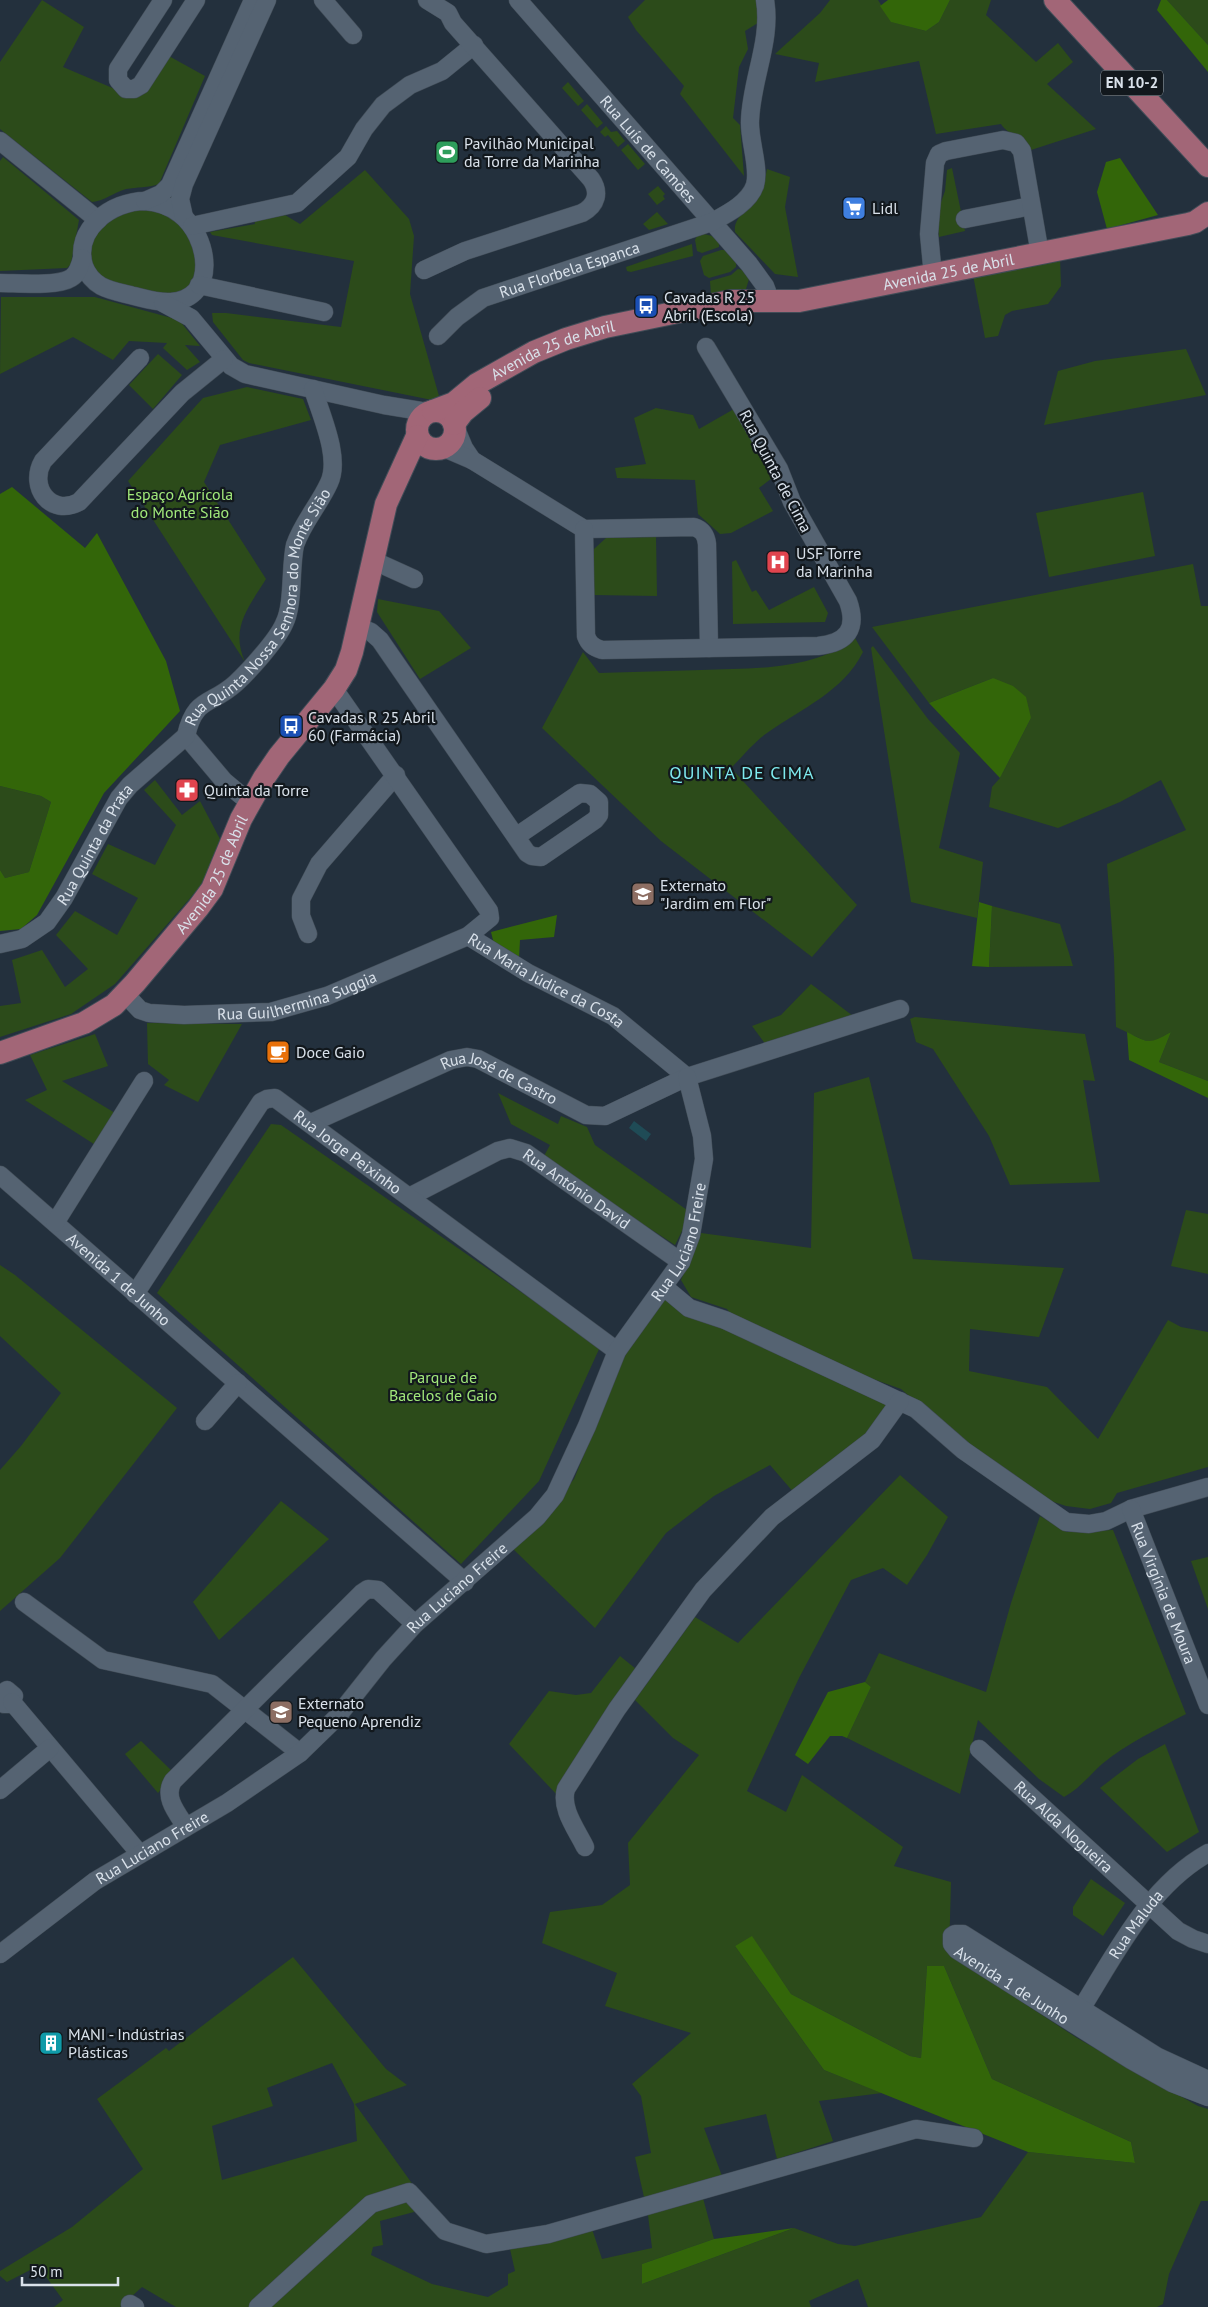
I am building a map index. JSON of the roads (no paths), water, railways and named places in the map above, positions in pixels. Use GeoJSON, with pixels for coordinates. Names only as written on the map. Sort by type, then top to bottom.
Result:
{"type":"FeatureCollection","features":[{"type":"Feature","properties":{"kind":"main road","name":"EN 10-2"},"geometry":{"type":"LineString","coordinates":[[1055,0],[1208,166]]}},
{"type":"Feature","properties":{"kind":"main road","name":"Avenida 25 de Abril"},"geometry":{"type":"LineString","coordinates":[[0,1053],[84,1023],[101,1014],[125,994],[212,889],[249,802],[279,756],[334,689],[346,670],[386,504],[423,422],[454,403],[477,384],[534,352],[566,339],[605,327],[731,301],[799,301],[933,276],[1195,222],[1208,213]]}},
{"type":"Feature","properties":{"kind":"main road","name":"Avenida 25 de Abril"},"geometry":{"type":"LineString","coordinates":[[455,426],[469,407],[505,381],[537,363],[570,350],[614,337],[733,313],[771,302]]}},
{"type":"Feature","properties":{"kind":"main road"},"geometry":{"type":"LineString","coordinates":[[444,412],[455,426],[453,440],[441,449],[425,446],[423,422],[444,412]]}},
{"type":"Feature","properties":{"kind":"main road","name":"Avenida 25 de Abril"},"geometry":{"type":"LineString","coordinates":[[375,551],[414,471],[420,462],[441,449]]}},
{"type":"Feature","properties":{"kind":"street"},"geometry":{"type":"LineString","coordinates":[[183,20],[158,2],[118,70],[118,80],[122,87],[134,89],[140,85],[183,20],[196,0]]}},
{"type":"Feature","properties":{"kind":"street"},"geometry":{"type":"LineString","coordinates":[[200,326],[196,311],[198,287],[204,268],[204,255],[200,239],[180,206],[181,192],[202,130],[253,0]]}},
{"type":"Feature","properties":{"kind":"street"},"geometry":{"type":"LineString","coordinates":[[57,283],[73,277],[78,272],[85,238],[98,220],[120,205],[145,201],[162,194],[170,185],[202,130],[267,0]]}},
{"type":"Feature","properties":{"kind":"street"},"geometry":{"type":"LineString","coordinates":[[323,0],[353,35]]}},
{"type":"Feature","properties":{"kind":"street"},"geometry":{"type":"LineString","coordinates":[[424,270],[465,251],[582,213],[592,206],[597,195],[596,186],[591,179],[474,45],[452,23],[453,7],[427,0]]}},
{"type":"Feature","properties":{"kind":"street","name":"Rua Luís de Camões"},"geometry":{"type":"LineString","coordinates":[[518,0],[758,275],[771,302]]}},
{"type":"Feature","properties":{"kind":"street","name":"Rua Florbela Espanca"},"geometry":{"type":"LineString","coordinates":[[438,336],[457,317],[483,298],[712,222],[734,210],[748,197],[755,186],[756,174],[750,117],[767,26],[765,0]]}},
{"type":"Feature","properties":{"kind":"street"},"geometry":{"type":"LineString","coordinates":[[145,201],[167,206],[188,222],[289,206],[301,200],[348,157],[364,129],[383,106],[410,85],[442,71],[474,45]]}},
{"type":"Feature","properties":{"kind":"street"},"geometry":{"type":"LineString","coordinates":[[933,276],[928,234],[935,163],[939,154],[1004,140],[1016,144],[1022,151],[1040,254]]}},
{"type":"Feature","properties":{"kind":"street"},"geometry":{"type":"LineString","coordinates":[[0,141],[98,220]]}},
{"type":"Feature","properties":{"kind":"street"},"geometry":{"type":"LineString","coordinates":[[966,219],[1031,206]]}},
{"type":"Feature","properties":{"kind":"street"},"geometry":{"type":"LineString","coordinates":[[82,258],[91,278],[100,286],[159,302],[183,312],[200,326],[224,359],[238,371],[384,406],[423,422]]}},
{"type":"Feature","properties":{"kind":"street"},"geometry":{"type":"LineString","coordinates":[[0,283],[57,283],[108,289]]}},
{"type":"Feature","properties":{"kind":"street"},"geometry":{"type":"LineString","coordinates":[[159,302],[180,300],[193,293],[198,287]]}},
{"type":"Feature","properties":{"kind":"street"},"geometry":{"type":"LineString","coordinates":[[198,287],[324,312]]}},
{"type":"Feature","properties":{"kind":"street","name":"Rua Quinta de Cima"},"geometry":{"type":"LineString","coordinates":[[706,347],[779,469],[792,502],[848,601],[852,618],[849,630],[840,641],[826,645],[709,648]]}},
{"type":"Feature","properties":{"kind":"street"},"geometry":{"type":"LineString","coordinates":[[140,358],[43,461],[38,469],[37,480],[45,498],[52,504],[67,507],[79,502],[182,393],[224,359]]}},
{"type":"Feature","properties":{"kind":"street","name":"Rua Quinta Nossa Senhora do Monte Sião"},"geometry":{"type":"LineString","coordinates":[[249,802],[224,781],[186,736],[189,721],[197,707],[236,683],[279,633],[286,619],[295,545],[299,534],[328,485],[334,466],[313,389]]}},
{"type":"Feature","properties":{"kind":"street"},"geometry":{"type":"LineString","coordinates":[[455,426],[464,448],[472,460]]}},
{"type":"Feature","properties":{"kind":"street"},"geometry":{"type":"LineString","coordinates":[[441,449],[472,460],[584,529],[694,527],[703,532],[708,544],[709,648],[602,650],[591,645],[586,636],[584,529]]}},
{"type":"Feature","properties":{"kind":"street"},"geometry":{"type":"LineString","coordinates":[[375,551],[414,579]]}},
{"type":"Feature","properties":{"kind":"street"},"geometry":{"type":"LineString","coordinates":[[357,626],[371,632],[380,640],[517,836]]}},
{"type":"Feature","properties":{"kind":"street","name":"Rua Maria Júdice da Costa"},"geometry":{"type":"LineString","coordinates":[[334,689],[396,775],[489,911],[490,918],[468,936],[528,973],[613,1016],[687,1077]]}},
{"type":"Feature","properties":{"kind":"street","name":"Rua Quinta da Prata"},"geometry":{"type":"LineString","coordinates":[[0,944],[22,939],[47,922],[64,898],[119,798],[130,784],[186,736]]}},
{"type":"Feature","properties":{"kind":"street"},"geometry":{"type":"LineString","coordinates":[[308,934],[301,916],[301,899],[319,864],[396,775]]}},
{"type":"Feature","properties":{"kind":"street","name":"Rua Guilhermina Suggia"},"geometry":{"type":"LineString","coordinates":[[125,994],[140,1010],[149,1013],[184,1015],[264,1013],[327,996],[468,936]]}},
{"type":"Feature","properties":{"kind":"street"},"geometry":{"type":"LineString","coordinates":[[687,1077],[900,1009]]}},
{"type":"Feature","properties":{"kind":"street","name":"Rua José de Castro"},"geometry":{"type":"LineString","coordinates":[[311,1123],[451,1060],[467,1057],[478,1059],[586,1114],[595,1116],[605,1116],[687,1077]]}},
{"type":"Feature","properties":{"kind":"street","name":"Rua Luciano Freire"},"geometry":{"type":"LineString","coordinates":[[0,1954],[95,1881],[226,1803],[300,1753],[337,1717],[382,1659],[415,1624],[537,1517],[555,1495],[587,1426],[617,1351],[681,1262],[694,1222],[704,1159],[702,1136],[687,1077]]}},
{"type":"Feature","properties":{"kind":"street"},"geometry":{"type":"LineString","coordinates":[[55,1223],[144,1081]]}},
{"type":"Feature","properties":{"kind":"street","name":"Rua Jorge Peixinho"},"geometry":{"type":"LineString","coordinates":[[135,1294],[261,1102],[275,1098],[411,1196],[617,1351]]}},
{"type":"Feature","properties":{"kind":"street","name":"Rua António David"},"geometry":{"type":"LineString","coordinates":[[411,1196],[498,1151],[510,1148],[526,1153],[681,1262]]}},
{"type":"Feature","properties":{"kind":"street","name":"Avenida 1 de Junho"},"geometry":{"type":"LineString","coordinates":[[0,1175],[465,1582]]}},
{"type":"Feature","properties":{"kind":"street"},"geometry":{"type":"LineString","coordinates":[[664,1287],[689,1308],[725,1320],[916,1409],[962,1450],[1066,1522],[1089,1524],[1106,1521],[1131,1508],[1208,1487]]}},
{"type":"Feature","properties":{"kind":"street"},"geometry":{"type":"LineString","coordinates":[[205,1421],[238,1383]]}},
{"type":"Feature","properties":{"kind":"street"},"geometry":{"type":"LineString","coordinates":[[585,1848],[565,1806],[564,1796],[566,1789],[617,1709],[710,1583],[772,1517],[872,1440],[900,1401]]}},
{"type":"Feature","properties":{"kind":"street","name":"Rua Virgínia de Moura"},"geometry":{"type":"LineString","coordinates":[[1131,1508],[1208,1702]]}},
{"type":"Feature","properties":{"kind":"street"},"geometry":{"type":"LineString","coordinates":[[186,1827],[173,1807],[168,1788],[182,1771],[348,1606],[368,1590],[378,1590],[415,1624]]}},
{"type":"Feature","properties":{"kind":"street"},"geometry":{"type":"LineString","coordinates":[[24,1602],[103,1660],[212,1684],[300,1753]]}},
{"type":"Feature","properties":{"kind":"street"},"geometry":{"type":"LineString","coordinates":[[4,1699],[50,1748],[140,1854]]}},
{"type":"Feature","properties":{"kind":"street"},"geometry":{"type":"LineString","coordinates":[[0,1790],[50,1748]]}},
{"type":"Feature","properties":{"kind":"street","name":"Rua Alda Nogueira"},"geometry":{"type":"LineString","coordinates":[[979,1750],[1148,1904]]}},
{"type":"Feature","properties":{"kind":"street","name":"Rua Maluda"},"geometry":{"type":"LineString","coordinates":[[1080,2009],[1148,1904],[1183,1871],[1208,1853]]}},
{"type":"Feature","properties":{"kind":"street"},"geometry":{"type":"LineString","coordinates":[[1148,1904],[1178,1932],[1208,1944]]}},
{"type":"Feature","properties":{"kind":"street","name":"Avenida 1 de Junho"},"geometry":{"type":"LineString","coordinates":[[1208,2080],[1158,2057],[963,1934],[952,1936],[952,1944],[957,1950],[1131,2060],[1172,2083],[1208,2097]]}},
{"type":"Feature","properties":{"kind":"street"},"geometry":{"type":"LineString","coordinates":[[258,2307],[372,2204],[409,2192],[445,2231],[486,2244],[548,2234],[916,2129],[974,2138]]}},
{"type":"Feature","properties":{"kind":"water"},"geometry":{"type":"Polygon","coordinates":[[[634,1121],[651,1134],[646,1141],[629,1128],[634,1121]]]}},
{"type":"Feature","properties":{"kind":"place","name":"Pavilhão Municipal da Torre da Marinha"},"geometry":{"type":"Point","coordinates":[447,152]}},
{"type":"Feature","properties":{"kind":"place","name":"Lidl"},"geometry":{"type":"Point","coordinates":[854,208]}},
{"type":"Feature","properties":{"kind":"place","name":"Cavadas R 25 Abril (Escola)"},"geometry":{"type":"Point","coordinates":[646,306]}},
{"type":"Feature","properties":{"kind":"place","name":"USF Torre da Marinha"},"geometry":{"type":"Point","coordinates":[778,562]}},
{"type":"Feature","properties":{"kind":"place","name":"Cavadas R 25 Abril 60 (Farmácia)"},"geometry":{"type":"Point","coordinates":[291,726]}},
{"type":"Feature","properties":{"kind":"place","name":"Quinta da Torre"},"geometry":{"type":"Point","coordinates":[187,790]}},
{"type":"Feature","properties":{"kind":"place","name":"Externato \"Jardim em Flor\""},"geometry":{"type":"Point","coordinates":[643,894]}},
{"type":"Feature","properties":{"kind":"place","name":"Doce Gaio"},"geometry":{"type":"Point","coordinates":[278,1052]}},
{"type":"Feature","properties":{"kind":"place","name":"Externato Pequeno Aprendiz"},"geometry":{"type":"Point","coordinates":[281,1712]}},
{"type":"Feature","properties":{"kind":"place","name":"MANI - Indústrias Plásticas"},"geometry":{"type":"Point","coordinates":[51,2043]}},
{"type":"Feature","properties":{"kind":"district","name":"QUINTA DE CIMA"},"geometry":{"type":"Point","coordinates":[742,773]}},
{"type":"Feature","properties":{"kind":"park label","name":"Espaço Agrícola do Monte Sião"},"geometry":{"type":"Point","coordinates":[180,503]}},
{"type":"Feature","properties":{"kind":"park label","name":"Parque de Bacelos de Gaio"},"geometry":{"type":"Point","coordinates":[443,1386]}}]}
